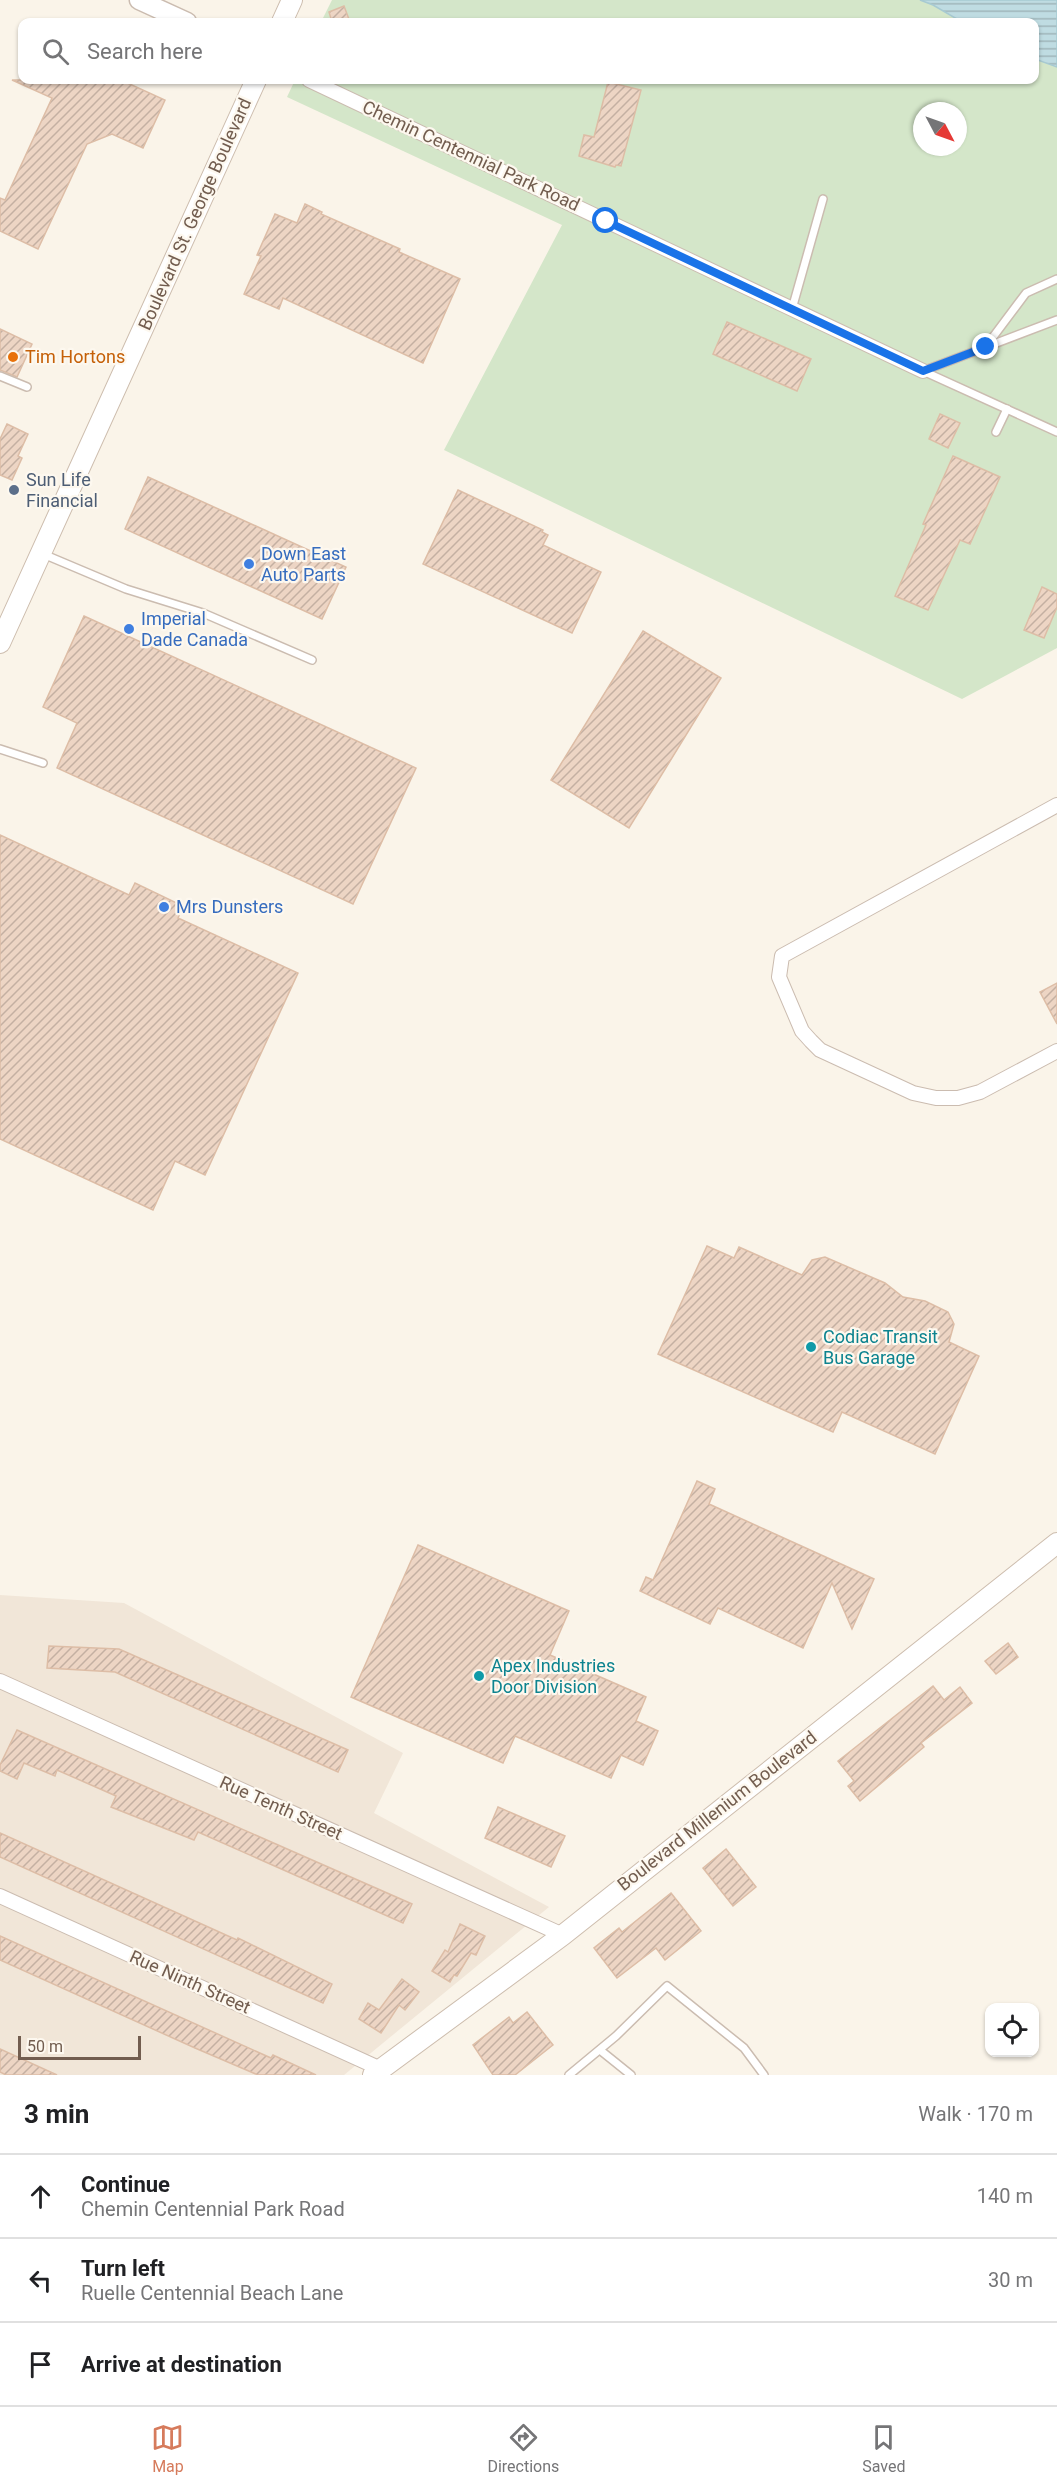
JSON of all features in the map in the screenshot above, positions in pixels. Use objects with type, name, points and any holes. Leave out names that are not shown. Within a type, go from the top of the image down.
[{"type":"main road","points":[[284,18],[292,0]]},
{"type":"main road","name":"Boulevard St. George Boulevard","points":[[0,643],[254,84]]},
{"type":"main road","name":"Boulevard Millenium Boulevard","points":[[377,2072],[563,1935],[1057,1543]]},
{"type":"street","points":[[139,0],[178,18]]},
{"type":"street","name":"Chemin Centennial Park Road","points":[[317,84],[923,371]]},
{"type":"street","points":[[1057,805],[782,956],[779,977],[802,1031],[820,1050],[913,1093],[936,1098],[958,1098],[980,1092],[1057,1050]]},
{"type":"street","name":"Rue Tenth Street","points":[[0,1681],[563,1935]]},
{"type":"street","name":"Rue Ninth Street","points":[[0,1896],[377,2072]]},
{"type":"lane","points":[[792,309],[823,199]]},
{"type":"lane","points":[[986,347],[1026,292],[1057,279]]},
{"type":"lane","points":[[923,371],[1057,320]]},
{"type":"lane","name":"Chemin Centennial Park Road","points":[[923,371],[1057,432]]},
{"type":"lane","points":[[0,376],[27,387]]},
{"type":"lane","points":[[996,432],[1007,409]]},
{"type":"lane","points":[[41,553],[126,589],[203,613],[312,660]]},
{"type":"lane","points":[[0,749],[43,763]]},
{"type":"lane","points":[[569,2075],[600,2050],[667,1986],[744,2048],[764,2075]]},
{"type":"lane","points":[[600,2050],[631,2075]]},
{"type":"shaded area","points":[[0,1595],[124,1603],[403,1753],[374,1813],[549,1907],[344,2075],[0,2075]]},
{"type":"green space","points":[[332,0],[1057,0],[1057,648],[962,699],[444,450],[562,225],[287,97],[293,84],[1039,84],[1039,18],[323,18]]},
{"type":"water","points":[[920,0],[1057,0],[1057,67],[1039,60],[1039,18],[955,18]]},
{"type":"building","points":[[344,6],[348,18],[331,18],[329,12]]},
{"type":"building","points":[[21,84],[130,84],[165,100],[143,148],[112,134],[87,144],[38,249],[0,231],[0,198],[5,200],[52,98]]},
{"type":"building","points":[[607,84],[641,90],[621,166],[616,165],[615,167],[579,156],[584,135],[594,137]]},
{"type":"building","points":[[305,204],[322,212],[321,214],[400,249],[399,252],[460,279],[423,363],[283,298],[279,309],[244,294],[261,256],[257,255],[275,214],[297,223]]},
{"type":"building","points":[[727,322],[811,359],[797,391],[713,354]]},
{"type":"building","name":"Tim Hortons","points":[[0,329],[32,344],[17,377],[0,370]]},
{"type":"building","points":[[940,414],[960,423],[948,448],[929,439]]},
{"type":"building","points":[[7,424],[28,434],[18,456],[22,458],[12,480],[0,475],[0,439]]},
{"type":"building","points":[[953,456],[1000,477],[970,544],[960,540],[928,610],[895,596]]},
{"type":"building","points":[[148,477],[346,567],[322,619],[125,529]]},
{"type":"building","points":[[458,490],[543,530],[542,532],[548,535],[543,545],[601,572],[572,633],[423,564]]},
{"type":"building","points":[[1042,587],[1057,594],[1057,607],[1044,638],[1024,630]]},
{"type":"building","points":[[84,616],[416,768],[353,904],[57,768],[77,723],[43,707]]},
{"type":"building","points":[[643,631],[721,678],[629,828],[551,780]]},
{"type":"building","points":[[0,835],[129,895],[135,883],[183,906],[178,918],[298,973],[205,1175],[175,1161],[153,1210],[0,1139]]},
{"type":"building","points":[[1057,983],[1057,1024],[1040,992]]},
{"type":"building","name":"Codiac Transit Bus Garage","points":[[707,1246],[734,1258],[739,1247],[802,1275],[812,1260],[825,1257],[885,1283],[903,1297],[925,1301],[948,1312],[954,1324],[949,1342],[979,1356],[935,1454],[842,1412],[833,1432],[658,1354]]},
{"type":"building","points":[[697,1481],[715,1489],[709,1504],[874,1579],[852,1629],[832,1583],[803,1648],[718,1608],[710,1624],[640,1591],[646,1577],[653,1580]]},
{"type":"building","name":"Apex Industries Door Division","points":[[418,1545],[569,1611],[550,1655],[646,1697],[636,1721],[658,1731],[643,1765],[621,1755],[611,1778],[515,1736],[503,1763],[351,1697]]},
{"type":"building","points":[[1008,1643],[1018,1657],[996,1674],[985,1661]]},
{"type":"building","points":[[49,1646],[119,1649],[348,1750],[338,1772],[115,1672],[47,1668]]},
{"type":"building","points":[[933,1686],[944,1700],[960,1687],[972,1703],[921,1743],[924,1747],[860,1801],[848,1786],[854,1781],[838,1761]]},
{"type":"building","points":[[17,1730],[412,1904],[403,1923],[198,1832],[194,1840],[111,1807],[116,1796],[57,1770],[55,1776],[24,1763],[17,1779],[0,1771],[0,1765]]},
{"type":"building","points":[[498,1807],[565,1836],[551,1867],[485,1838]]},
{"type":"building","points":[[0,1833],[237,1940],[238,1938],[332,1984],[323,2003],[0,1857]]},
{"type":"building","points":[[726,1849],[756,1887],[733,1906],[703,1868]]},
{"type":"building","points":[[671,1893],[701,1931],[665,1960],[656,1948],[617,1978],[594,1948],[619,1928],[622,1932]]},
{"type":"building","points":[[460,1924],[485,1936],[476,1955],[471,1953],[457,1976],[454,1975],[450,1982],[432,1971],[445,1950],[448,1952]]},
{"type":"building","points":[[0,1936],[271,2058],[273,2055],[316,2075],[258,2075],[195,2048],[0,1960]]},
{"type":"building","points":[[402,1979],[419,1992],[405,2010],[399,2005],[381,2033],[359,2019],[368,2003],[379,2010]]},
{"type":"building","points":[[527,2012],[553,2045],[515,2075],[493,2075],[473,2045],[509,2017],[513,2023]]},
{"type":"building","points":[[0,2049],[57,2075],[6,2075],[0,2072]]},
{"type":"place","name":"Tim Hortons","points":[[13,357]]},
{"type":"place","name":"Sun Life Financial","points":[[14,490]]},
{"type":"place","name":"Down East Auto Parts","points":[[249,564]]},
{"type":"place","name":"Imperial Dade Canada","points":[[129,629]]},
{"type":"place","name":"Mrs Dunsters","points":[[164,907]]},
{"type":"place","name":"Codiac Transit Bus Garage","points":[[811,1347]]},
{"type":"place","name":"Apex Industries Door Division","points":[[479,1676]]},
{"type":"route","points":[[606,221],[923,371],[986,347]]}]
